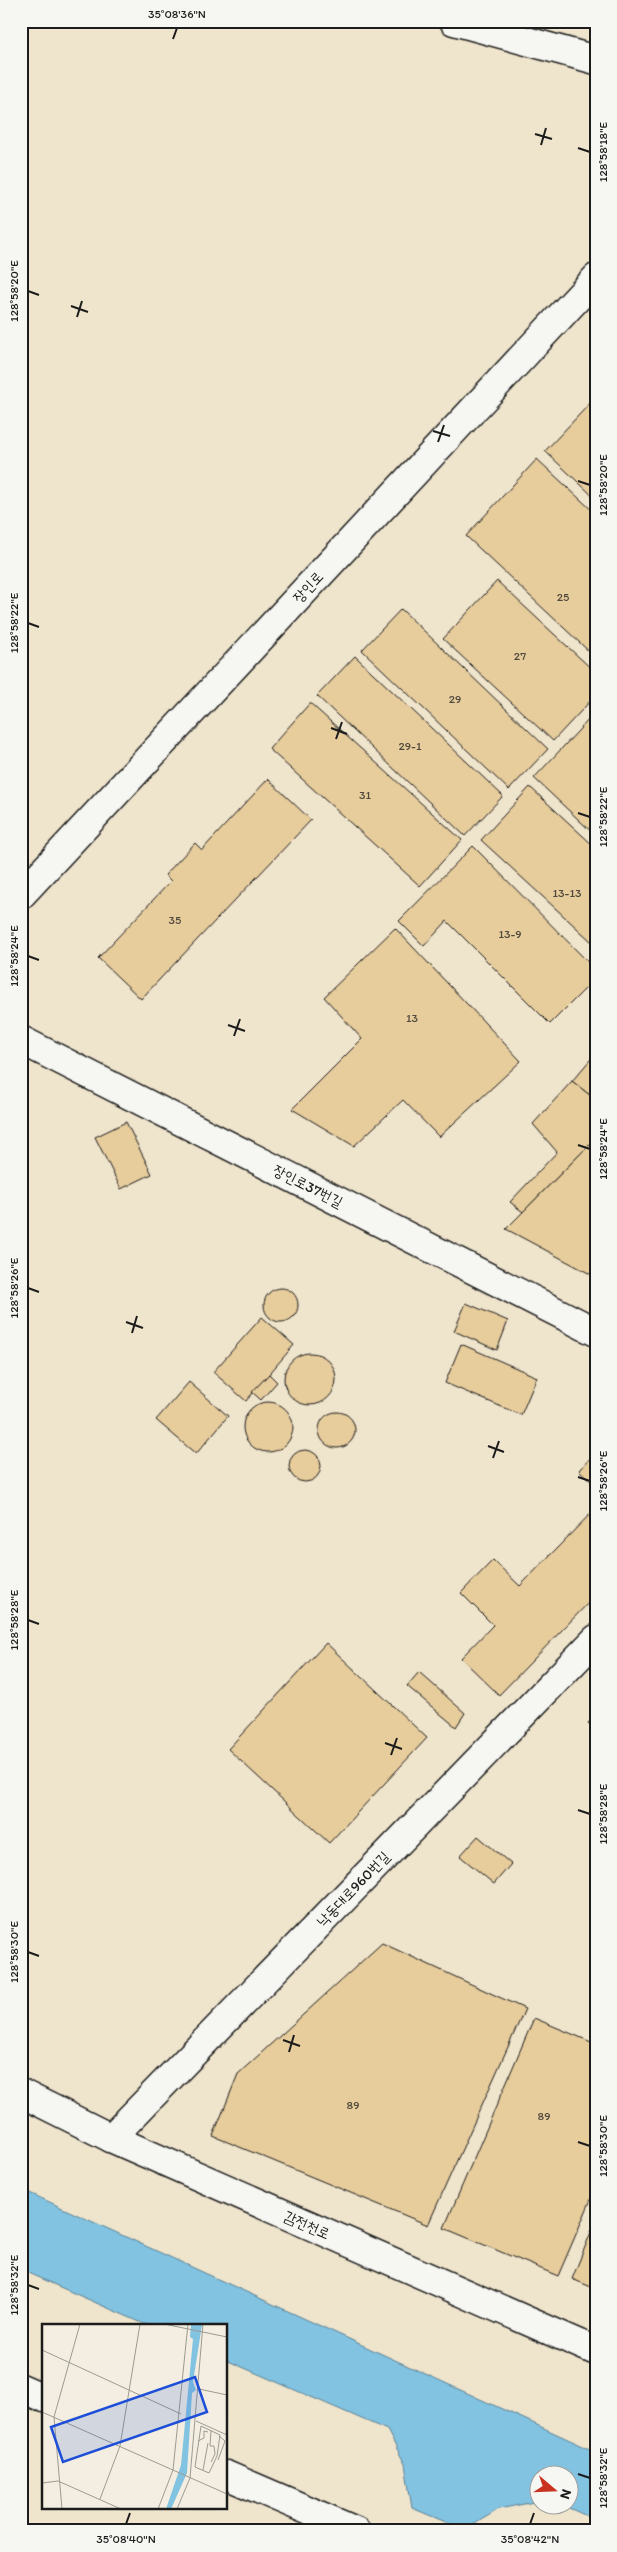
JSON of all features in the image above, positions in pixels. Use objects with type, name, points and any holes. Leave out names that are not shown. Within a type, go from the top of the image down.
[{"type":"street","points":[[454,21],[596,60]]},
{"type":"street","name":"장인로","points":[[21,895],[596,278]]},
{"type":"street","name":"장인로37번길","points":[[21,1040],[596,1332]]},
{"type":"street","name":"낙동대로960번길","points":[[111,2138],[596,1639]]},
{"type":"street","name":"감전천로","points":[[21,2093],[111,2138],[596,2351]]},
{"type":"street","points":[[21,2388],[42,2397]]},
{"type":"street","points":[[228,2476],[356,2531]]},
{"type":"shaded area","points":[[21,21],[596,21],[596,2531],[21,2531]]},
{"type":"water","points":[[21,2189],[596,2452],[596,2520],[580,2513],[580,2464],[530,2464],[530,2503],[499,2509],[465,2530],[412,2508],[405,2464],[387,2430],[228,2361],[228,2324],[144,2324],[21,2270]]},
{"type":"building","points":[[596,397],[596,499],[545,451]]},
{"type":"building","points":[[537,459],[596,514],[596,658],[466,536]]},
{"type":"building","points":[[497,581],[596,673],[596,695],[553,741],[443,639]]},
{"type":"building","points":[[401,609],[548,749],[509,790],[362,650]]},
{"type":"building","points":[[355,656],[503,796],[465,836],[317,696]]},
{"type":"building","points":[[310,703],[462,840],[420,886],[269,749]]},
{"type":"building","points":[[593,715],[596,717],[596,836],[534,778]]},
{"type":"building","points":[[268,779],[311,820],[141,999],[98,958],[171,881],[165,875],[195,843],[202,850]]},
{"type":"building","points":[[530,787],[596,848],[596,938],[592,942],[481,840]]},
{"type":"building","points":[[473,846],[596,970],[596,978],[550,1024],[447,921],[424,946],[399,921]]},
{"type":"building","points":[[395,928],[521,1061],[439,1137],[403,1100],[354,1146],[292,1109],[362,1039],[324,997]]},
{"type":"building","points":[[596,1053],[596,1100],[572,1081]]},
{"type":"building","points":[[572,1081],[596,1100],[596,1138],[523,1212],[510,1202],[557,1152],[533,1124]]},
{"type":"building","points":[[126,1122],[152,1174],[121,1189],[95,1137]]},
{"type":"building","points":[[596,1138],[596,1277],[506,1229]]},
{"type":"building","points":[[281,1288],[288,1289],[293,1293],[297,1298],[297,1312],[293,1317],[288,1321],[281,1322],[274,1321],[269,1317],[265,1312],[264,1305],[265,1298],[269,1293],[274,1289]]},
{"type":"building","points":[[466,1303],[508,1321],[497,1350],[454,1331]]},
{"type":"building","points":[[262,1317],[294,1345],[246,1401],[213,1372]]},
{"type":"building","points":[[461,1344],[537,1377],[521,1415],[445,1383]]},
{"type":"building","points":[[310,1353],[324,1357],[332,1365],[336,1379],[332,1393],[324,1401],[310,1405],[296,1401],[288,1393],[284,1379],[288,1365],[296,1357]]},
{"type":"building","points":[[269,1374],[277,1382],[261,1400],[252,1392]]},
{"type":"building","points":[[189,1382],[228,1416],[196,1454],[156,1420]]},
{"type":"building","points":[[268,1402],[278,1404],[286,1409],[291,1417],[293,1427],[291,1437],[286,1445],[278,1450],[268,1452],[258,1450],[250,1445],[245,1437],[243,1427],[245,1417],[250,1409],[258,1404]]},
{"type":"building","points":[[337,1412],[349,1418],[355,1430],[349,1442],[337,1448],[325,1442],[319,1430],[325,1418]]},
{"type":"building","points":[[305,1450],[311,1451],[316,1455],[320,1460],[320,1472],[316,1477],[311,1481],[305,1482],[299,1481],[294,1477],[290,1472],[289,1466],[290,1460],[294,1455],[299,1451]]},
{"type":"building","points":[[596,1452],[596,1486],[579,1470]]},
{"type":"building","points":[[596,1508],[596,1595],[499,1695],[461,1658],[493,1625],[461,1593],[493,1560],[520,1586]]},
{"type":"building","points":[[326,1643],[427,1738],[329,1843],[228,1749]]},
{"type":"building","points":[[419,1672],[465,1713],[456,1727],[407,1686]]},
{"type":"building","points":[[596,1715],[596,1731],[588,1723]]},
{"type":"building","points":[[478,1836],[511,1864],[494,1884],[460,1856]]},
{"type":"building","points":[[382,1943],[525,2009],[428,2225],[213,2136],[238,2074]]},
{"type":"building","points":[[534,2018],[596,2044],[596,2188],[558,2276],[444,2228]]},
{"type":"building","points":[[596,2220],[596,2289],[572,2279]]}]
